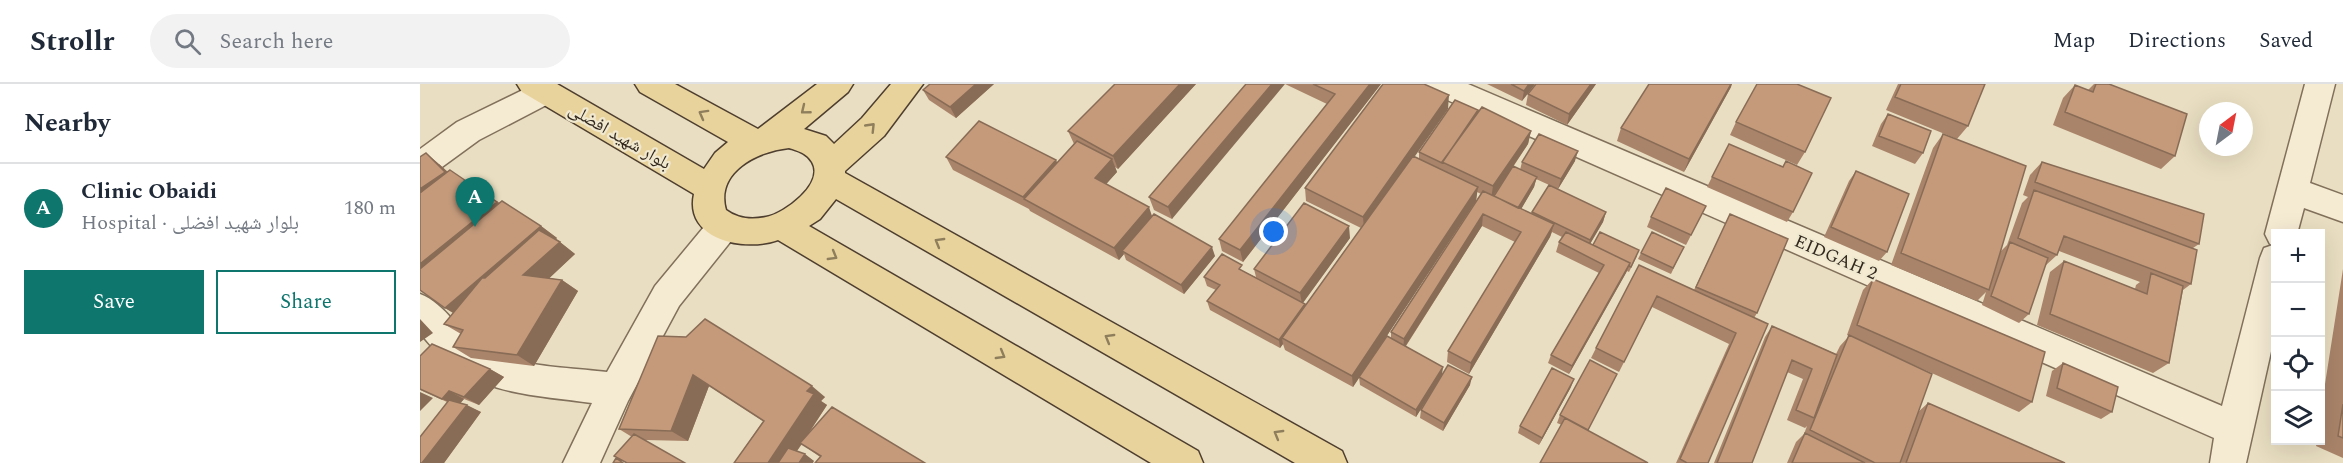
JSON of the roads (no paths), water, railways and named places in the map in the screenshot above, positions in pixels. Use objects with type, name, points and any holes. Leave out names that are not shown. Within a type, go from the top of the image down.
[{"type":"main road","points":[[650,84],[763,140],[797,137],[817,145],[826,154],[830,173],[1329,463]]},
{"type":"main road","points":[[838,84],[763,140],[725,161],[708,188],[710,209],[713,216],[724,226],[741,232],[761,232],[783,227],[800,218],[814,207],[824,194],[830,173],[873,127],[908,84]]},
{"type":"main road","name":"بلوار شهید افضلی","points":[[539,88],[708,188]]},
{"type":"main road","points":[[783,227],[1185,463]]},
{"type":"street","name":"EIDGAH 2","points":[[1439,84],[2234,429]]},
{"type":"street","points":[[2283,229],[2320,84]]},
{"type":"street","points":[[420,166],[468,131],[539,88]]},
{"type":"street","points":[[2292,190],[2343,209]]},
{"type":"street","points":[[581,463],[616,390],[667,296],[724,226]]},
{"type":"street","points":[[2228,463],[2234,429],[2271,278]]},
{"type":"street","points":[[420,309],[450,342],[473,362],[508,373],[616,390]]},
{"type":"place","name":"Clinic Obaidi","points":[[475,227]]}]
